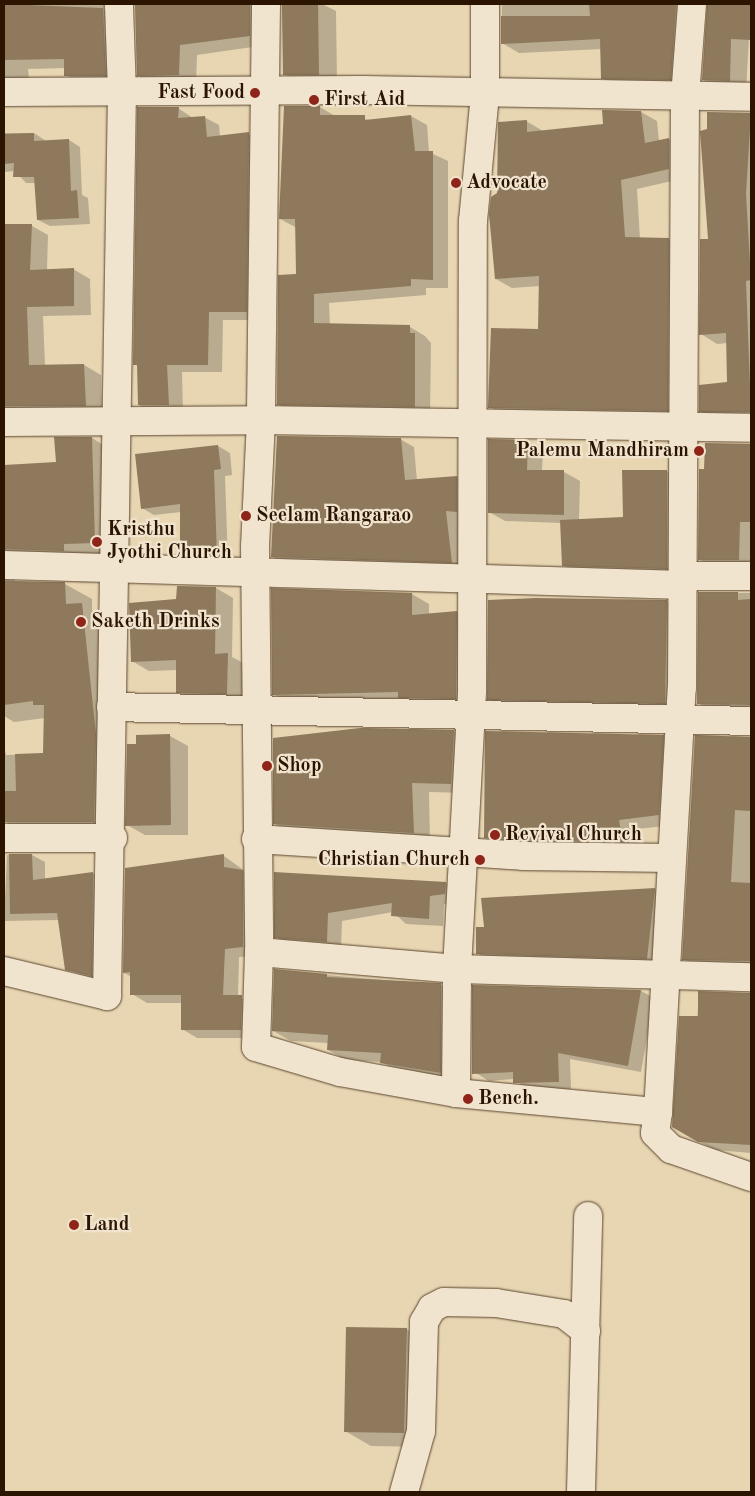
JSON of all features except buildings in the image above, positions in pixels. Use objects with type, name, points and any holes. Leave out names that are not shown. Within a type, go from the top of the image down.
[{"type":"street","points":[[4,971],[107,996],[113,838],[111,707],[122,92],[119,4]]},
{"type":"street","points":[[266,4],[263,92],[261,420],[257,570],[258,712],[256,839],[259,952],[256,1047],[340,1072],[456,1093],[658,1112]]},
{"type":"street","points":[[456,1093],[457,969],[472,712],[473,221],[485,95],[485,4]]},
{"type":"street","points":[[692,4],[685,97],[683,580],[680,716],[658,1112],[655,1133],[671,1149],[751,1177]]},
{"type":"street","points":[[4,92],[263,92],[751,97]]},
{"type":"street","points":[[4,422],[116,423],[261,420],[683,430],[751,428]]},
{"type":"street","points":[[4,565],[113,566],[472,577],[683,580],[751,576]]},
{"type":"street","points":[[111,707],[258,712],[472,712],[643,719],[680,716],[751,721]]},
{"type":"street","points":[[4,838],[113,838]]},
{"type":"street","points":[[256,839],[464,852],[672,858]]},
{"type":"street","points":[[259,952],[457,969],[666,977],[751,977]]},
{"type":"street","points":[[581,1492],[588,1216]]},
{"type":"street","points":[[404,1492],[421,1431],[424,1322],[432,1308],[444,1302],[496,1303],[564,1314],[586,1331]]},
{"type":"place","name":"Fast Food","points":[[255,93]]},
{"type":"place","name":"First Aid","points":[[314,100]]},
{"type":"place","name":"Advocate","points":[[456,183]]},
{"type":"place","name":"Palemu Mandhiram","points":[[699,451]]},
{"type":"place","name":"Seelam Rangarao","points":[[246,516]]},
{"type":"place","name":"Kristhu Jyothi Church","points":[[97,542]]},
{"type":"place","name":"Saketh Drinks","points":[[81,622]]},
{"type":"place","name":"Shop","points":[[267,766]]},
{"type":"place","name":"Revival Church","points":[[495,835]]},
{"type":"place","name":"Christian Church","points":[[480,860]]},
{"type":"place","name":"Bench.","points":[[468,1099]]},
{"type":"place","name":"Land","points":[[74,1225]]}]
